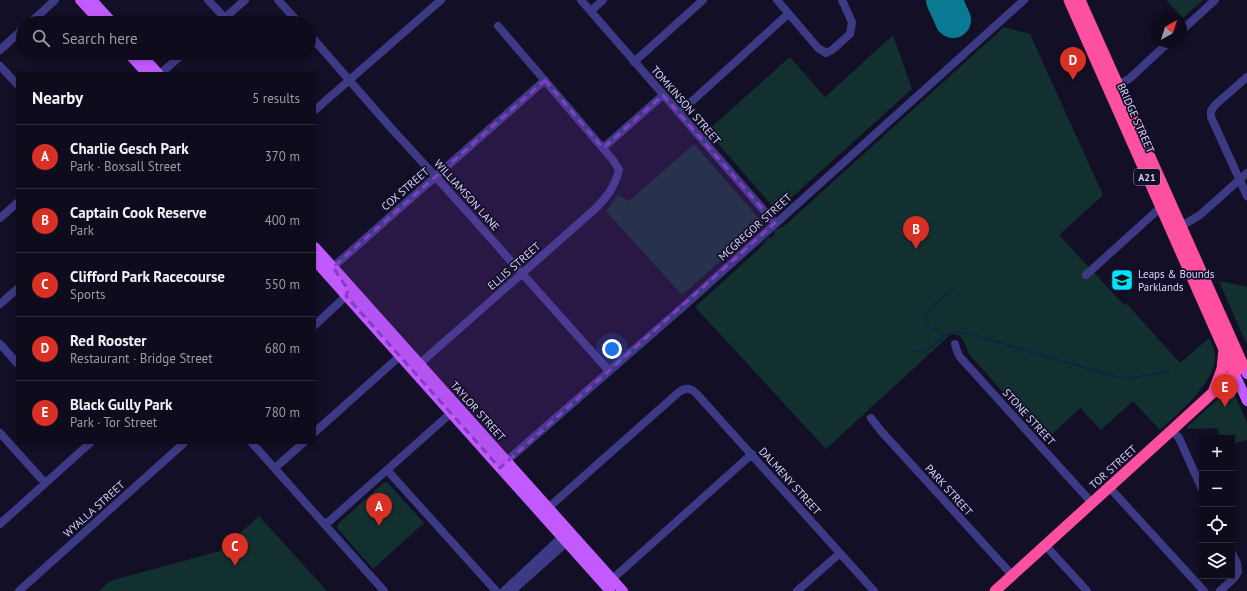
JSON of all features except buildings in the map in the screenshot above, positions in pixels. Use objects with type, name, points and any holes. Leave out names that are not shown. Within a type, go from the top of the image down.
[{"type":"highway","name":"BRIDGE STREET","points":[[1068,0],[1113,87],[1229,347],[1243,368]]},
{"type":"highway","name":"BRIDGE STREET","points":[[1080,0],[1161,207],[1176,229]]},
{"type":"highway","points":[[1229,347],[1247,351]]},
{"type":"highway","name":"A21","points":[[1213,392],[1229,347]]},
{"type":"highway","name":"TOR STREET","points":[[995,591],[1213,392],[1243,368]]},
{"type":"main road","points":[[80,0],[95,16]]},
{"type":"main road","points":[[92,0],[107,16]]},
{"type":"main road","points":[[134,60],[145,72]]},
{"type":"main road","points":[[146,60],[157,72]]},
{"type":"main road","name":"TAYLOR STREET","points":[[316,248],[415,367],[451,414],[548,508],[609,585]]},
{"type":"main road","name":"TAYLOR STREET","points":[[316,263],[400,356],[415,367],[503,464],[565,540],[609,585],[623,591]]},
{"type":"main road","points":[[333,267],[336,274],[348,290],[346,296]]},
{"type":"main road","name":"BRIDGE STREET","points":[[1243,368],[1245,396]]},
{"type":"main road","points":[[1222,384],[1233,386],[1245,396]]},
{"type":"street","points":[[38,16],[55,0]]},
{"type":"street","points":[[208,0],[219,16]]},
{"type":"street","points":[[227,16],[245,0]]},
{"type":"street","points":[[278,0],[293,16]]},
{"type":"street","points":[[316,109],[441,0]]},
{"type":"street","name":"TOMKINSON STREET","points":[[581,0],[775,223]]},
{"type":"street","points":[[591,11],[603,0]]},
{"type":"street","points":[[634,62],[703,0]]},
{"type":"street","points":[[777,0],[818,48],[826,52],[832,50],[850,34],[852,22],[842,0]]},
{"type":"street","name":"MCGREGOR STREET","points":[[503,464],[688,302],[1024,0]]},
{"type":"street","points":[[1187,26],[1215,0]]},
{"type":"street","points":[[679,113],[788,14]]},
{"type":"street","points":[[498,26],[603,148],[663,95]]},
{"type":"street","points":[[0,50],[16,35]]},
{"type":"street","name":"WILLIAMSON LANE","points":[[316,42],[390,128],[436,177],[609,371]]},
{"type":"street","points":[[1113,87],[1128,79],[1162,48]]},
{"type":"street","points":[[162,72],[176,60]]},
{"type":"street","points":[[0,66],[16,83]]},
{"type":"street","points":[[1247,77],[1215,105],[1211,111],[1212,117],[1247,196]]},
{"type":"street","name":"COX STREET","points":[[333,267],[545,80]]},
{"type":"street","name":"ELLIS STREET","points":[[415,367],[603,201],[616,182],[618,170],[614,160],[603,148]]},
{"type":"street","points":[[1176,229],[1200,215],[1247,173]]},
{"type":"street","points":[[0,218],[16,204]]},
{"type":"street","points":[[1086,275],[1161,207]]},
{"type":"street","points":[[0,304],[16,290]]},
{"type":"street","points":[[316,324],[346,296]]},
{"type":"street","points":[[0,344],[16,362]]},
{"type":"street","name":"STONE STREET","points":[[955,344],[960,357],[1092,503]]},
{"type":"street","points":[[316,431],[400,356]]},
{"type":"street","name":"DALMENY STREET","points":[[548,508],[679,392],[688,388],[696,393],[752,454],[874,591]]},
{"type":"street","points":[[326,525],[451,414]]},
{"type":"street","name":"PARK STREET","points":[[870,418],[1012,575]]},
{"type":"street","points":[[1172,430],[1179,438],[1199,482]]},
{"type":"street","points":[[0,433],[45,484]]},
{"type":"street","points":[[0,523],[88,444]]},
{"type":"street","name":"WYALLA STREET","points":[[19,591],[183,444]]},
{"type":"street","points":[[253,444],[384,591]]},
{"type":"street","points":[[274,468],[302,444]]},
{"type":"street","points":[[609,585],[752,454]]},
{"type":"street","points":[[387,470],[496,591]]},
{"type":"street","points":[[1109,487],[1204,591]]},
{"type":"street","points":[[504,591],[565,540]]},
{"type":"street","points":[[512,591],[565,540]]},
{"type":"street","points":[[1045,545],[1087,591]]},
{"type":"street","points":[[797,591],[840,553]]},
{"type":"street","points":[[1235,560],[1238,572],[1235,576]]},
{"type":"street","points":[[1220,591],[1233,579]]},
{"type":"highlighted area","points":[[545,80],[603,148],[663,95],[775,223],[500,468],[346,296],[348,290],[333,267]]},
{"type":"green space","points":[[1166,0],[1203,0],[1187,14],[1187,12],[1177,12]]},
{"type":"green space","points":[[1004,27],[1030,34],[1103,195],[1059,235],[1124,305],[1126,303],[1180,363],[1209,338],[1214,348],[1215,355],[1214,365],[1210,376],[1186,406],[1160,430],[1133,401],[1101,430],[1080,408],[1046,440],[969,354],[961,337],[954,334],[950,335],[826,449],[695,307],[762,246],[768,237],[771,238],[775,234],[775,230],[783,227]]},
{"type":"green space","points":[[893,35],[912,89],[779,209],[775,209],[707,131],[790,57],[825,97]]},
{"type":"green space","points":[[694,144],[761,221],[760,226],[682,295],[606,211],[618,195],[629,201]]},
{"type":"green space","points":[[1219,281],[1247,287],[1247,343],[1246,343]]},
{"type":"green space","points":[[1227,391],[1233,391],[1247,423],[1247,440],[1235,443],[1235,435],[1220,435],[1217,428],[1187,429],[1187,427]]},
{"type":"green space","points":[[384,482],[388,483],[424,523],[373,569],[337,528],[338,524]]},
{"type":"green space","points":[[259,516],[327,591],[99,591],[110,581],[220,551]]},
{"type":"waterway","points":[[943,336],[939,330],[929,328],[925,318],[930,309],[953,288]]},
{"type":"waterway","points":[[914,351],[926,351],[944,336],[950,333],[958,332],[977,336],[1117,377],[1131,378],[1170,371]]},
{"type":"runway","points":[[944,0],[953,20]]},
{"type":"place","name":"Red Rooster","points":[[1073,80]]},
{"type":"place","name":"Captain Cook Reserve","points":[[916,249]]},
{"type":"place","name":"Leaps & Bounds Parklands","points":[[1122,280]]},
{"type":"place","name":"Black Gully Park","points":[[1225,407]]},
{"type":"place","name":"Charlie Gesch Park","points":[[379,526]]},
{"type":"place","name":"Clifford Park Racecourse","points":[[235,566]]}]
